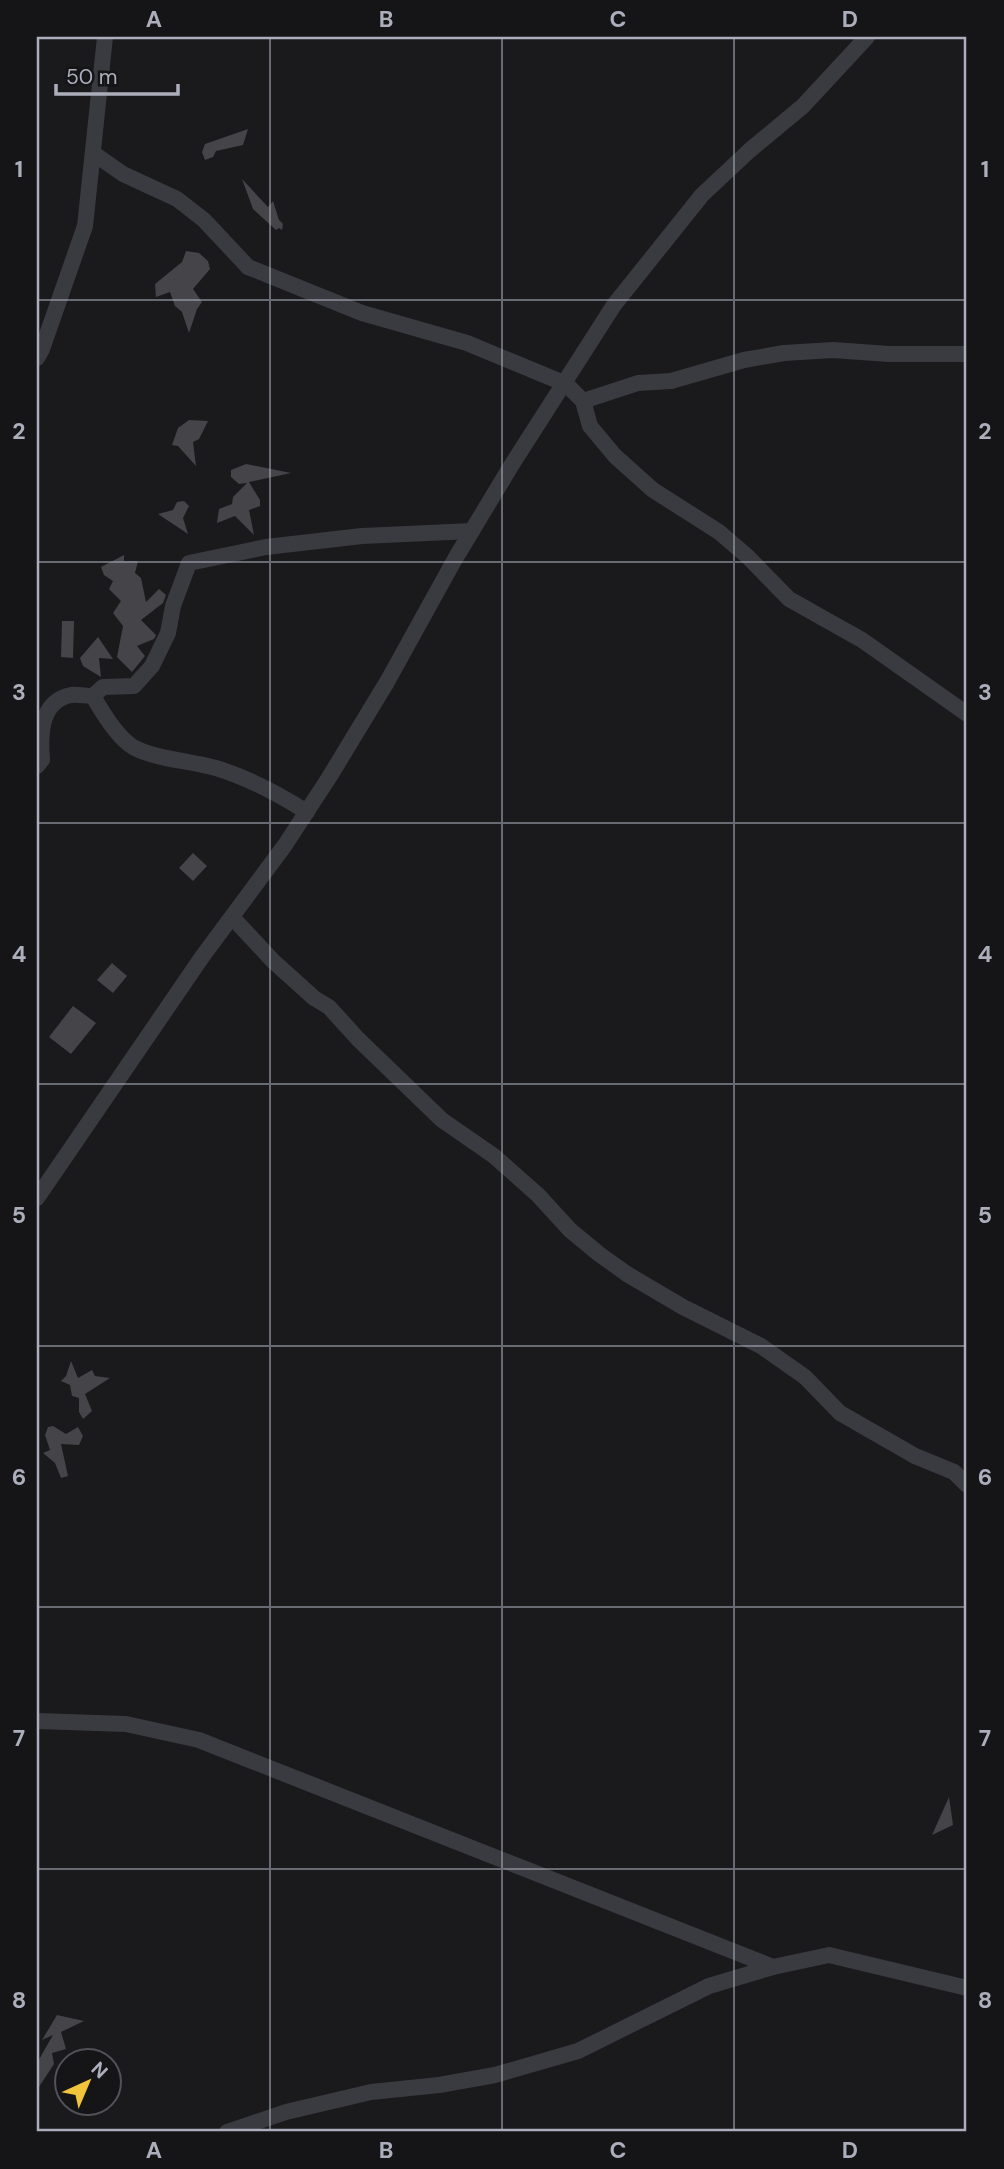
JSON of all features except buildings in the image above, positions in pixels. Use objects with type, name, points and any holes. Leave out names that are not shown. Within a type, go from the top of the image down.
[{"type":"street","points":[[37,358],[85,226],[105,37]]},
{"type":"street","points":[[37,1198],[307,812],[387,682],[511,466],[566,384],[614,305],[702,195],[803,106],[867,37]]},
{"type":"street","points":[[93,153],[123,174],[177,199],[204,220],[248,267],[362,313],[467,343],[566,384],[583,401],[590,426],[615,456],[653,490],[719,532],[789,599],[862,640],[967,714]]},
{"type":"street","points":[[583,401],[638,383],[671,381],[744,360],[784,353],[833,350],[889,354],[967,354]]},
{"type":"street","points":[[37,766],[42,760],[40,741],[44,717],[53,702],[71,695],[93,696],[103,687],[134,686],[152,666],[168,633],[173,606],[189,563],[266,547],[362,536],[472,531]]},
{"type":"street","points":[[93,696],[109,722],[132,747],[174,760],[213,767],[248,779],[269,788],[307,812]]},
{"type":"street","points":[[232,916],[273,961],[314,998],[329,1007],[358,1039],[442,1120],[494,1156],[538,1195],[570,1230],[599,1254],[683,1307],[761,1346],[805,1377],[840,1413],[915,1456],[954,1472],[967,1485]]},
{"type":"street","points":[[37,1721],[126,1724],[199,1740],[773,1967]]},
{"type":"street","points":[[227,2132],[286,2112],[371,2092],[495,2074],[578,2051],[709,1986],[773,1967],[829,1955],[967,1988]]}]
